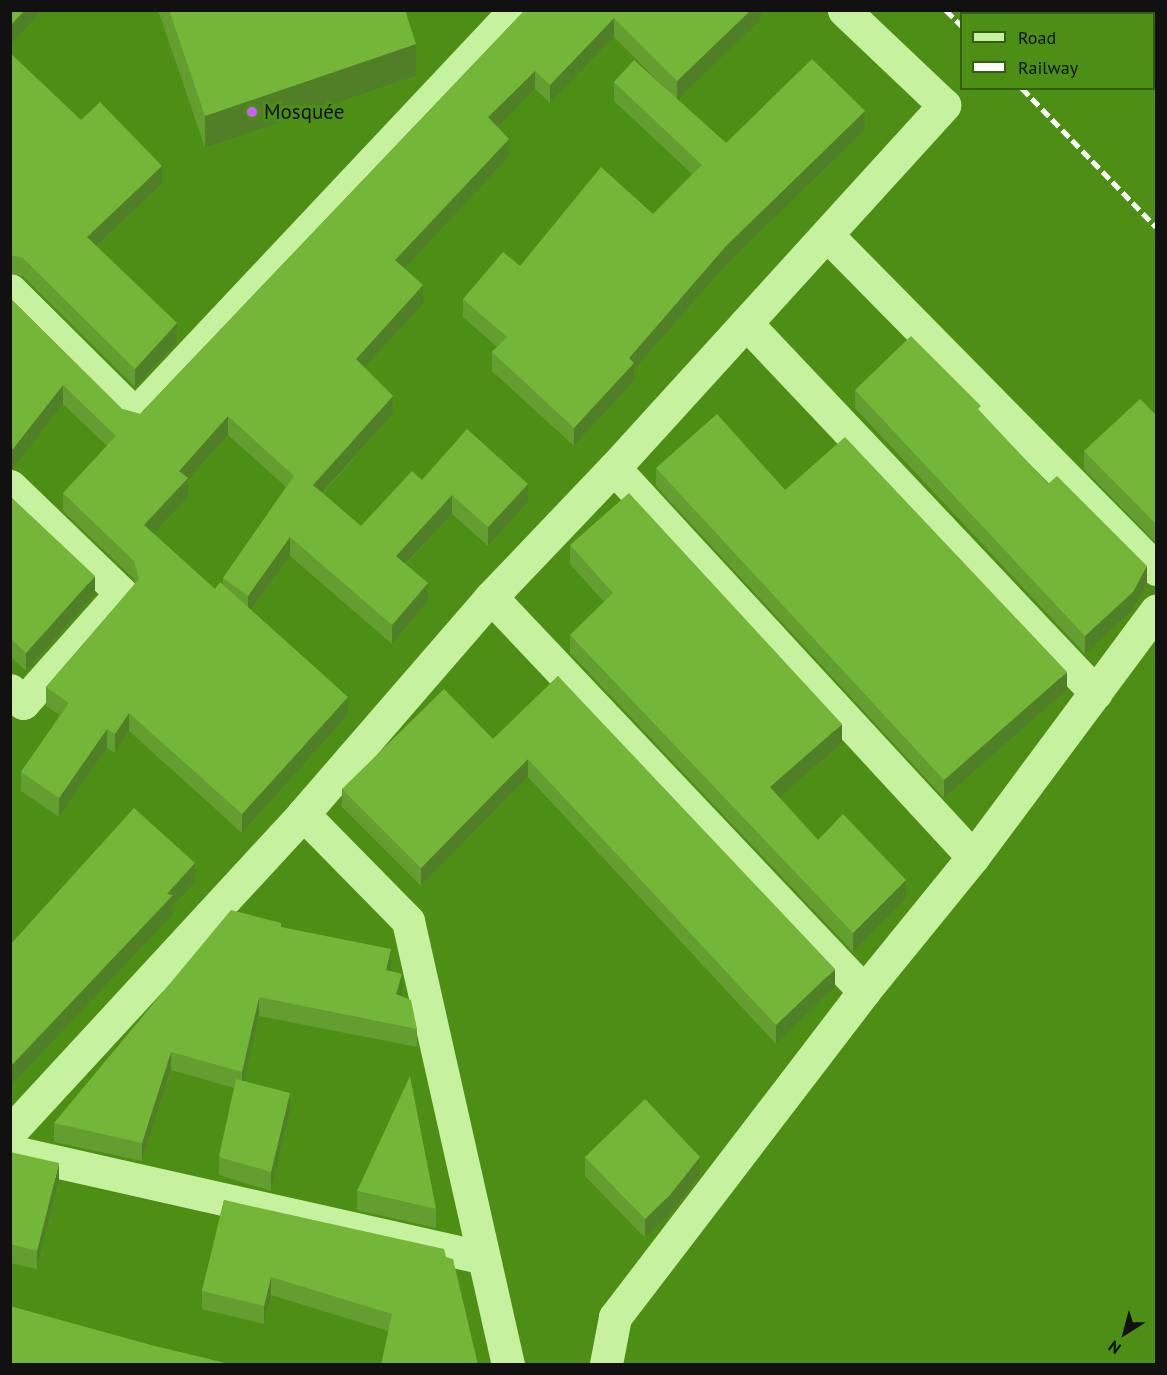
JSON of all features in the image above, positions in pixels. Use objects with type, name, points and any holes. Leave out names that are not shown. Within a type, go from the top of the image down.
[{"type":"street","points":[[10,1132],[303,814],[491,597],[614,468],[944,105],[844,10]]},
{"type":"street","points":[[10,290],[135,414],[511,12]]},
{"type":"street","points":[[827,235],[1156,569]]},
{"type":"street","points":[[746,323],[1096,693]]},
{"type":"street","points":[[614,468],[973,856]]},
{"type":"street","points":[[10,486],[121,593],[23,703],[10,690]]},
{"type":"street","points":[[491,597],[864,991]]},
{"type":"street","points":[[606,1365],[615,1317],[864,991],[973,856],[1156,611]]},
{"type":"street","points":[[303,814],[408,921],[481,1257],[508,1365]]},
{"type":"street","points":[[10,1150],[481,1257]]},
{"type":"building","points":[[10,10],[25,10],[10,26]]},
{"type":"building","name":"Mosquée","points":[[169,10],[405,10],[416,44],[205,116]]},
{"type":"building","points":[[525,10],[751,10],[677,81],[614,18],[550,85],[535,71],[488,117],[509,139],[395,260],[423,285],[356,359],[393,396],[313,485],[361,526],[412,471],[422,480],[467,429],[528,484],[488,527],[452,495],[396,556],[428,583],[392,625],[290,537],[248,596],[223,578],[294,476],[228,416],[179,471],[188,478],[144,525],[215,589],[220,582],[348,697],[242,814],[129,713],[115,734],[107,729],[59,798],[21,772],[69,703],[46,687],[139,579],[134,561],[63,493],[116,436],[63,385],[10,450],[10,298],[122,409],[140,414]]},
{"type":"building","points":[[10,53],[81,120],[100,102],[162,166],[87,237],[177,323],[135,369],[23,258],[10,255]]},
{"type":"building","points":[[812,59],[865,111],[726,246],[629,358],[634,363],[574,428],[492,352],[507,337],[463,299],[503,252],[520,266],[601,167],[653,214],[702,165],[614,82],[634,60],[726,143]]},
{"type":"building","points":[[911,336],[981,406],[978,409],[1048,484],[1057,476],[1147,566],[1133,592],[1085,636],[855,390]]},
{"type":"building","points":[[1140,399],[1156,415],[1156,524],[1084,451]]},
{"type":"building","points":[[717,414],[785,490],[845,437],[1067,672],[944,780],[656,468]]},
{"type":"building","points":[[629,493],[842,724],[770,787],[818,840],[843,814],[906,880],[853,933],[570,635],[613,593],[570,545]]},
{"type":"building","points":[[10,496],[95,576],[26,653],[10,638]]},
{"type":"building","points":[[558,676],[835,969],[776,1025],[528,759],[421,868],[342,789],[444,689],[493,739]]},
{"type":"building","points":[[134,808],[195,863],[167,894],[173,895],[10,1067],[10,945]]},
{"type":"building","points":[[231,910],[281,923],[281,927],[391,949],[386,970],[402,974],[396,994],[411,1000],[417,1029],[259,997],[242,1072],[171,1052],[142,1143],[54,1123]]},
{"type":"building","points":[[410,1076],[436,1209],[357,1191]]},
{"type":"building","points":[[236,1079],[290,1093],[271,1172],[219,1157]]},
{"type":"building","points":[[645,1099],[700,1157],[670,1195],[645,1219],[585,1157]]},
{"type":"building","points":[[10,1152],[59,1163],[37,1251],[10,1244]]},
{"type":"building","points":[[224,1200],[444,1249],[446,1257],[453,1259],[478,1365],[381,1365],[392,1314],[271,1277],[264,1306],[202,1291]]},
{"type":"building","points":[[10,1306],[151,1345],[234,1365],[10,1365]]},
{"type":"railway","points":[[946,10],[960,24]]},
{"type":"railway","points":[[1024,90],[1156,227]]},
{"type":"place","name":"Mosquée","points":[[252,112]]}]
